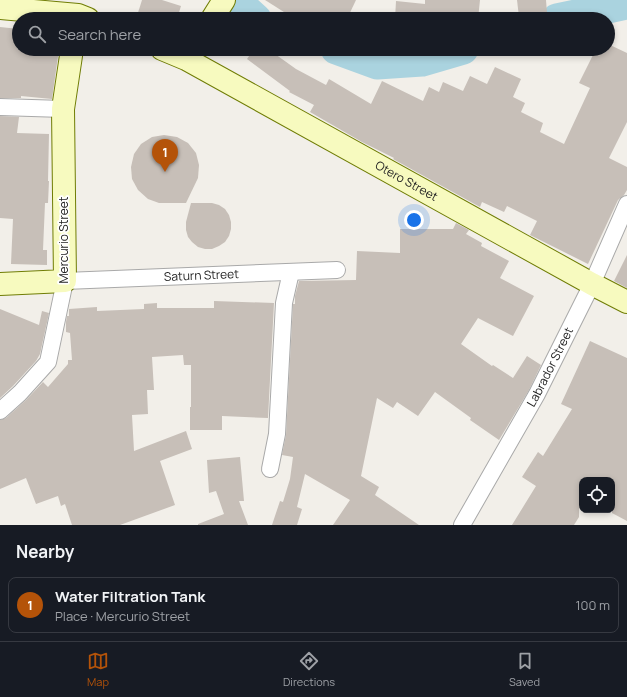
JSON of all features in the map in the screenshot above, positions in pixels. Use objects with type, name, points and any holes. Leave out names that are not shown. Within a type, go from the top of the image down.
[{"type":"main road","points":[[216,12],[224,0]]},
{"type":"main road","points":[[0,8],[32,12]]},
{"type":"main road","name":"Mercurio Street","points":[[65,281],[63,109],[71,56]]},
{"type":"main road","name":"Otero Street","points":[[193,56],[592,284],[627,302]]},
{"type":"main road","points":[[0,284],[65,281]]},
{"type":"street","points":[[0,107],[63,109]]},
{"type":"street","name":"Labrador Street","points":[[462,525],[537,394],[592,284],[627,204]]},
{"type":"street","name":"Saturn Street","points":[[65,281],[337,270]]},
{"type":"street","points":[[270,469],[277,434],[284,303],[291,272]]},
{"type":"street","name":"Mercurio Street","points":[[0,411],[48,362],[65,281]]},
{"type":"building","points":[[142,0],[162,0],[181,6],[179,12],[138,12]]},
{"type":"building","points":[[265,0],[356,0],[350,12],[284,12]]},
{"type":"building","points":[[425,0],[480,0],[479,12],[395,12],[396,1],[425,4]]},
{"type":"building","points":[[517,0],[546,0],[547,12],[518,12]]},
{"type":"building","points":[[0,27],[12,28],[12,56],[58,56],[52,99],[21,96],[21,98],[0,98]]},
{"type":"building","points":[[615,47],[627,53],[627,122],[609,158],[627,167],[627,190],[618,200],[588,264],[530,235],[537,221],[507,206],[504,212],[482,202],[480,207],[310,112],[314,105],[289,92],[290,91],[247,59],[249,56],[278,56],[296,69],[326,85],[329,79],[371,104],[382,81],[423,101],[429,87],[439,92],[443,82],[463,91],[470,76],[487,84],[495,67],[521,79],[513,97],[525,103],[521,112],[543,123],[540,132],[564,144],[590,88],[579,83],[592,56],[615,56]]},
{"type":"building","points":[[0,116],[19,117],[17,133],[49,134],[48,203],[45,203],[43,250],[47,250],[47,265],[11,264],[13,219],[0,218]]},
{"type":"building","points":[[164,135],[177,137],[188,143],[196,153],[199,165],[198,178],[186,203],[159,203],[148,199],[138,190],[132,179],[131,167],[134,154],[141,144],[152,137]]},
{"type":"building","points":[[191,203],[212,203],[225,209],[229,215],[231,229],[225,242],[212,249],[205,249],[198,247],[192,242],[188,237],[186,230],[186,222]]},
{"type":"building","points":[[456,223],[469,230],[466,234],[482,243],[481,246],[509,261],[500,278],[534,296],[513,336],[478,318],[461,344],[492,366],[493,365],[513,378],[527,356],[541,365],[529,390],[499,440],[470,420],[471,418],[435,392],[418,416],[397,402],[393,408],[377,398],[361,476],[379,487],[375,495],[419,525],[333,525],[350,500],[305,474],[297,507],[302,509],[297,525],[272,525],[280,501],[283,502],[290,479],[293,457],[282,455],[286,435],[293,304],[295,304],[295,296],[299,281],[356,280],[357,251],[400,253],[400,229],[453,229]]},
{"type":"building","points":[[627,255],[627,288],[614,281]]},
{"type":"building","points":[[214,301],[274,303],[268,418],[222,416],[222,430],[190,430],[191,365],[184,365],[183,355],[152,357],[154,390],[147,390],[148,414],[132,415],[134,451],[186,431],[192,449],[160,461],[175,505],[120,525],[72,525],[65,504],[61,506],[58,496],[36,504],[26,478],[0,489],[0,420],[6,418],[43,382],[48,387],[68,364],[68,360],[72,360],[70,333],[66,332],[66,322],[67,316],[69,316],[69,309],[97,307],[97,311],[144,309],[144,304],[157,303],[157,308],[214,308]]},
{"type":"building","points":[[0,309],[39,325],[42,311],[49,313],[40,354],[36,361],[0,398]]},
{"type":"building","points":[[590,341],[627,358],[627,521],[612,513],[615,513],[615,477],[579,477],[579,517],[574,525],[512,525],[536,486],[522,477],[538,452],[543,456],[572,409],[561,404]]},
{"type":"building","points":[[240,457],[244,501],[239,501],[248,525],[198,525],[224,514],[216,491],[209,493],[207,460]]},
{"type":"waterway","points":[[235,0],[248,12]]},
{"type":"waterway","points":[[590,12],[627,4]]},
{"type":"waterway","points":[[355,56],[377,64],[422,61],[439,56]]},
{"type":"place","name":"Water Filtration Tank","points":[[165,172]]}]
